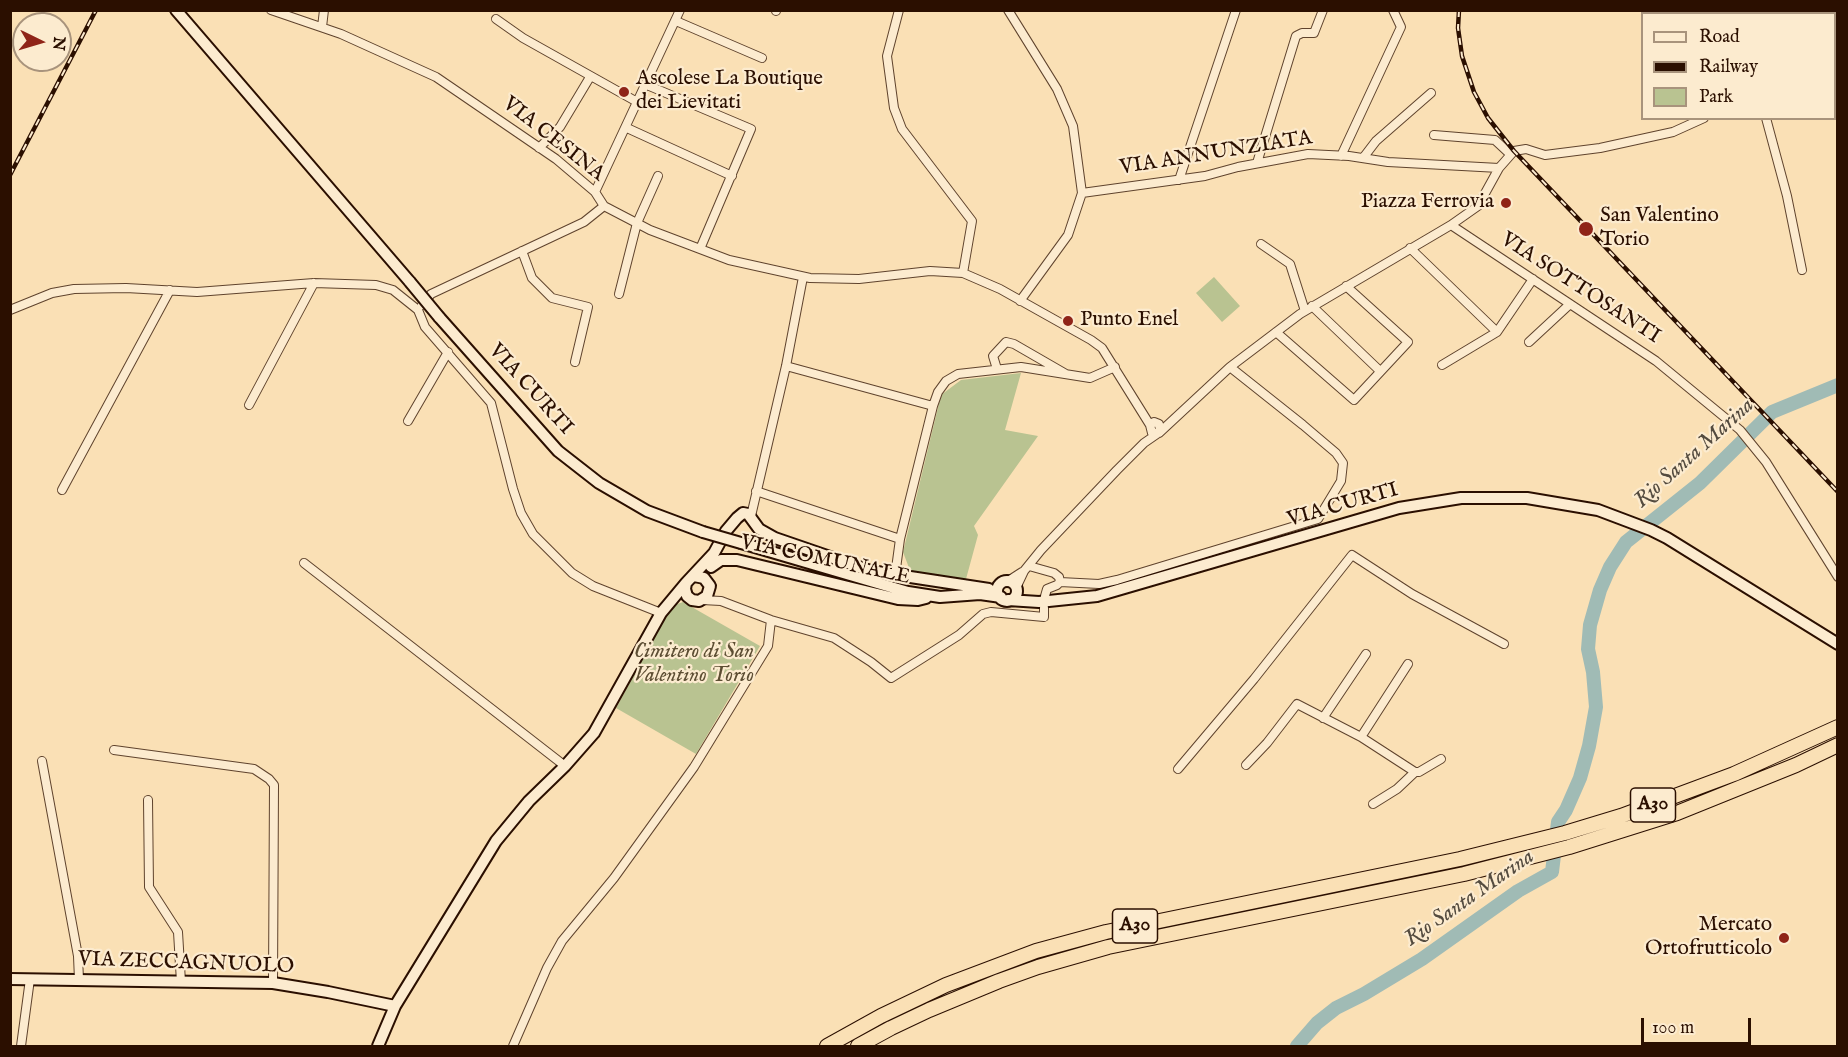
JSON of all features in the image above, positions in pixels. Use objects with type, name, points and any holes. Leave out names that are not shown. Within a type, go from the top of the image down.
[{"type":"highway","name":"A30","points":[[827,1047],[881,1016],[946,985],[1036,951],[1106,932],[1460,859],[1565,833],[1631,812],[1734,774],[1838,726]]},
{"type":"highway","name":"A30","points":[[858,1047],[891,1028],[959,998],[1048,964],[1120,945],[1464,874],[1569,847],[1677,813],[1796,765],[1838,745]]},
{"type":"main road","name":"VIA CURTI","points":[[176,10],[439,317],[558,451],[599,483],[647,512],[703,532],[877,583],[950,598],[1002,588]]},
{"type":"main road","name":"VIA CURTI","points":[[1002,588],[1004,599],[1030,602],[1097,596],[1399,508],[1461,498],[1527,498],[1598,510],[1667,538],[1838,644]]},
{"type":"main road","name":"VIA CURTI","points":[[745,515],[759,529],[781,540],[871,571],[895,576],[1002,588]]},
{"type":"main road","points":[[714,553],[730,527],[746,523],[745,515]]},
{"type":"main road","name":"VIA COMUNALE","points":[[709,586],[714,553]]},
{"type":"main road","name":"VIA COMUNALE","points":[[378,1047],[395,1006],[496,841],[529,801],[565,766],[594,733],[661,613],[714,553]]},
{"type":"main road","name":"VIA COMUNALE","points":[[711,567],[721,560],[737,560],[898,599],[918,600],[932,596]]},
{"type":"main road","points":[[672,599],[689,598],[696,601],[708,596],[709,586],[701,576],[690,580],[685,593],[689,598]]},
{"type":"main road","points":[[1002,588],[1030,602]]},
{"type":"main road","points":[[1002,588],[1015,596],[1004,599],[998,590],[1002,588]]},
{"type":"main road","name":"VIA ZECCAGNUOLO","points":[[10,979],[273,983],[395,1006]]},
{"type":"street","name":"VIA CESINA","points":[[271,10],[341,34],[436,77],[539,148],[595,192],[604,206],[650,230],[729,260],[803,277],[859,279],[930,272],[963,273]]},
{"type":"street","points":[[322,27],[324,10]]},
{"type":"street","points":[[595,192],[639,103],[680,10]]},
{"type":"street","points":[[899,10],[887,56],[894,108],[902,129],[972,221],[963,273],[1000,289],[1102,348],[1128,392],[1156,427]]},
{"type":"street","points":[[1008,10],[1057,89],[1073,126],[1082,193],[1068,236],[1020,300]]},
{"type":"street","points":[[1179,180],[1236,10]]},
{"type":"street","points":[[1257,163],[1296,36],[1302,33],[1314,33],[1323,10]]},
{"type":"street","points":[[1341,156],[1401,27],[1393,10]]},
{"type":"street","points":[[496,19],[590,77],[639,103]]},
{"type":"street","points":[[676,21],[762,58]]},
{"type":"street","points":[[539,148],[560,127],[590,77]]},
{"type":"street","points":[[647,85],[752,129],[700,249]]},
{"type":"street","points":[[1363,158],[1376,141],[1431,93]]},
{"type":"street","points":[[1002,588],[1026,569],[1041,550],[1144,443],[1156,427],[1173,420],[1230,367],[1309,309],[1451,225],[1478,206],[1498,168],[1512,153],[1526,149],[1545,155],[1600,148],[1672,132],[1699,120]]},
{"type":"street","points":[[1767,120],[1787,196],[1802,270]]},
{"type":"street","points":[[627,128],[732,176]]},
{"type":"street","points":[[1434,135],[1495,140],[1512,153]]},
{"type":"street","name":"VIA ANNUNZIATA","points":[[1082,193],[1205,176],[1257,163],[1308,154],[1423,165],[1498,168]]},
{"type":"street","points":[[619,294],[637,223],[658,176]]},
{"type":"street","points":[[418,309],[431,294],[584,222],[604,206]]},
{"type":"street","name":"VIA SOTTOSANTI","points":[[1451,225],[1656,360],[1740,430],[1766,462],[1838,577]]},
{"type":"street","points":[[1261,244],[1290,264],[1309,309],[1380,371]]},
{"type":"street","points":[[1410,248],[1497,332]]},
{"type":"street","points":[[522,251],[532,278],[552,298],[588,306],[575,362]]},
{"type":"street","points":[[745,515],[755,494],[786,366],[803,277]]},
{"type":"street","points":[[1442,364],[1497,332],[1533,279]]},
{"type":"street","points":[[249,405],[314,283]]},
{"type":"street","points":[[10,310],[52,293],[74,289],[197,292],[314,283],[376,285],[393,290],[418,309],[426,327],[491,403],[520,513],[532,534],[572,573],[593,586],[661,613]]},
{"type":"street","points":[[1276,332],[1354,400],[1408,342],[1346,286]]},
{"type":"street","points":[[62,490],[170,290]]},
{"type":"street","points":[[1529,342],[1569,304]]},
{"type":"street","points":[[997,369],[993,356],[1006,342],[1014,344],[1070,376]]},
{"type":"street","points":[[408,421],[448,352]]},
{"type":"street","points":[[786,366],[933,406]]},
{"type":"street","points":[[895,576],[900,539],[933,406],[942,386],[958,374],[1021,366],[1090,378],[1115,367]]},
{"type":"street","points":[[1045,596],[1047,589],[1060,582],[1099,584],[1118,580],[1318,519],[1341,481],[1343,463],[1336,453],[1230,367]]},
{"type":"street","points":[[755,494],[900,539]]},
{"type":"street","points":[[1178,770],[1254,679],[1352,555],[1412,594],[1504,644]]},
{"type":"street","points":[[304,563],[565,766]]},
{"type":"street","points":[[1026,569],[1054,573],[1059,577],[1060,582]]},
{"type":"street","points":[[709,586],[721,601]]},
{"type":"street","points":[[702,600],[721,601],[771,620],[834,638],[891,678],[959,635],[983,614],[991,612],[1044,617],[1044,608]]},
{"type":"street","points":[[513,1047],[547,968],[562,941],[614,878],[694,767],[768,645],[771,620]]},
{"type":"street","points":[[1323,718],[1366,654]]},
{"type":"street","points":[[1360,737],[1408,664]]},
{"type":"street","points":[[1246,765],[1267,743],[1297,704],[1360,737],[1415,772]]},
{"type":"street","points":[[114,750],[254,769],[273,783],[275,791],[273,983]]},
{"type":"street","points":[[1373,804],[1397,789],[1415,772],[1441,759]]},
{"type":"street","points":[[42,761],[78,956],[80,980]]},
{"type":"street","points":[[148,800],[149,887],[178,932],[181,982]]},
{"type":"street","points":[[21,1047],[30,979]]},
{"type":"green space","points":[[1214,277],[1240,306],[1222,322],[1196,293]]},
{"type":"green space","points":[[1021,373],[1005,430],[1038,436],[974,526],[978,535],[966,579],[911,573],[903,552],[941,395],[961,380]]},
{"type":"green space","name":"Cimitero di San Valentino Torio","points":[[683,602],[760,646],[696,754],[616,708],[672,606]]},
{"type":"waterway","name":"Rio Santa Marina","points":[[1297,1046],[1317,1023],[1336,1008],[1422,959],[1518,891],[1552,872],[1558,822],[1580,778],[1589,746],[1596,707],[1593,672],[1588,649],[1590,625],[1600,590],[1610,567],[1626,542],[1700,483],[1772,412],[1838,385]]},
{"type":"railway","points":[[10,175],[96,10]]},
{"type":"railway","points":[[1459,10],[1458,28],[1462,56],[1474,92],[1488,118],[1514,151],[1838,492]]},
{"type":"place","name":"Ascolese La Boutique dei Lievitati","points":[[624,92]]},
{"type":"place","name":"Piazza Ferrovia","points":[[1506,203]]},
{"type":"place","name":"San Valentino Torio","points":[[1586,229]]},
{"type":"place","name":"Punto Enel","points":[[1068,321]]},
{"type":"place","name":"Mercato Ortofrutticolo","points":[[1784,938]]}]
